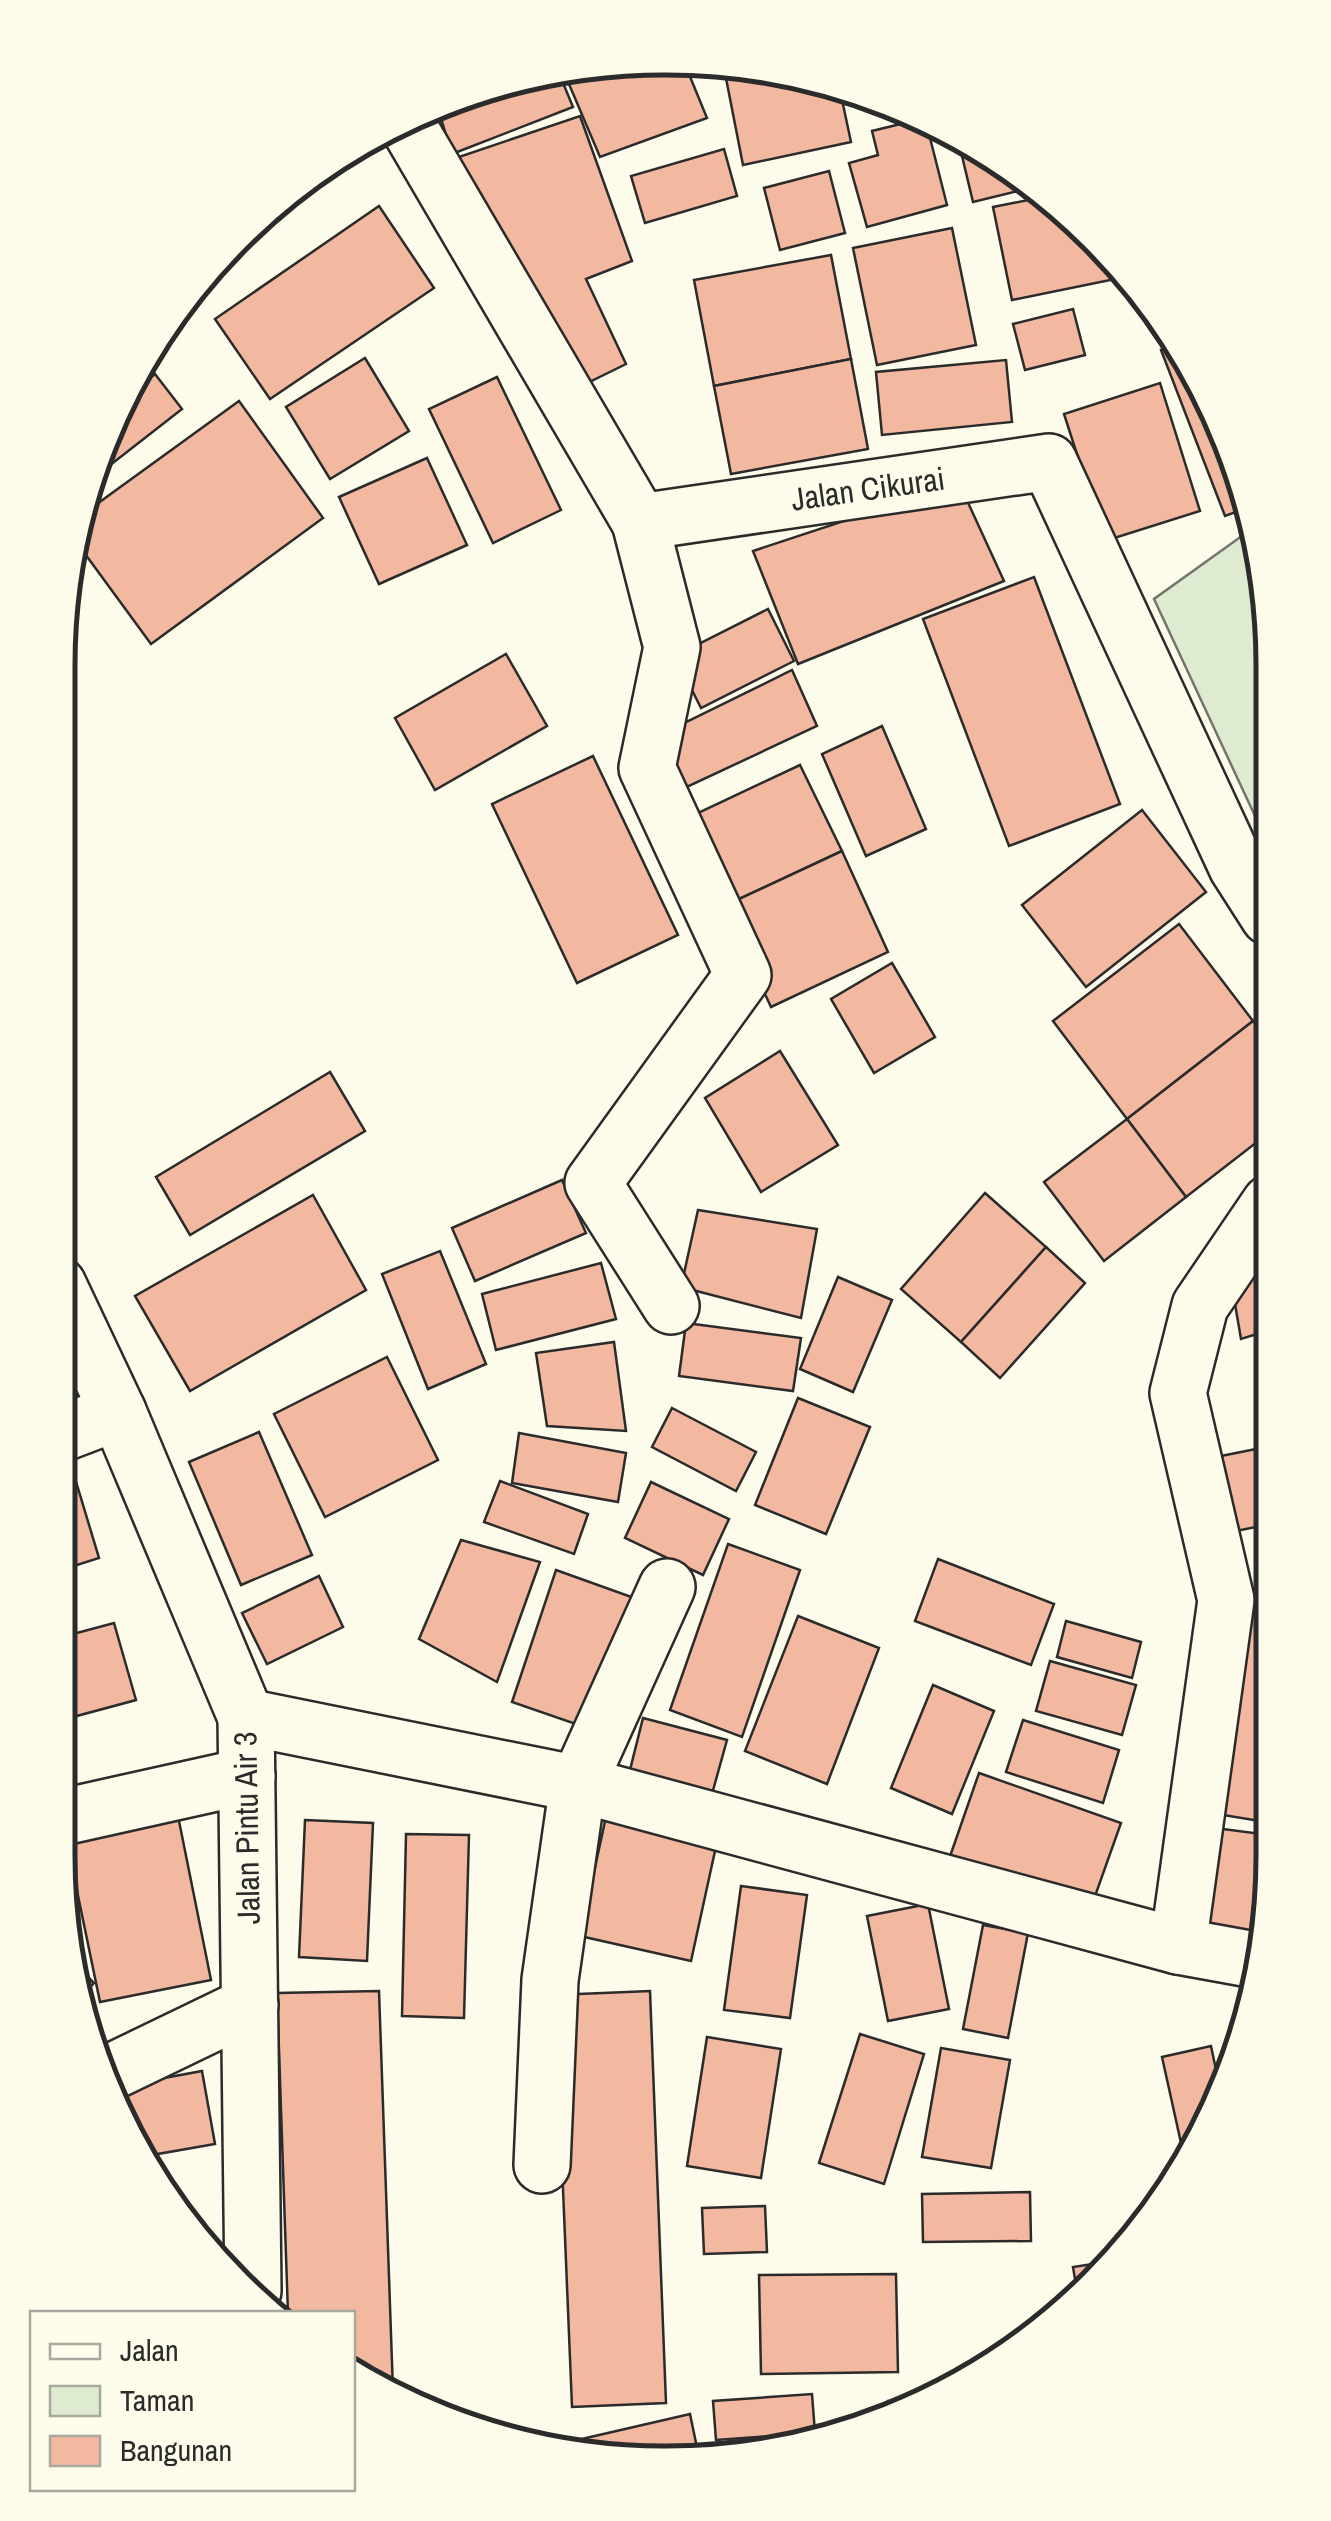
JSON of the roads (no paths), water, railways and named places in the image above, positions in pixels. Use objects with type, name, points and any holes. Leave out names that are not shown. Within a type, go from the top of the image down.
[{"type":"street","points":[[412,133],[640,522],[672,647],[647,768],[743,976],[593,1183],[671,1306]]},
{"type":"street","name":"Jalan Cikurai","points":[[640,522],[1049,462],[1237,867],[1256,897]]},
{"type":"street","points":[[1178,1946],[1226,1600],[1178,1393],[1200,1306],[1256,1224]]},
{"type":"street","name":"Jalan Pintu Air 3","points":[[75,1320],[118,1412],[246,1717],[253,2278]]},
{"type":"street","points":[[75,1428],[118,1412]]},
{"type":"street","points":[[542,2165],[550,1980],[578,1784],[667,1587]]},
{"type":"street","points":[[246,1717],[578,1784],[1178,1946],[1247,1959]]},
{"type":"street","points":[[75,1814],[246,1776]]},
{"type":"street","points":[[116,2070],[250,2004]]}]
